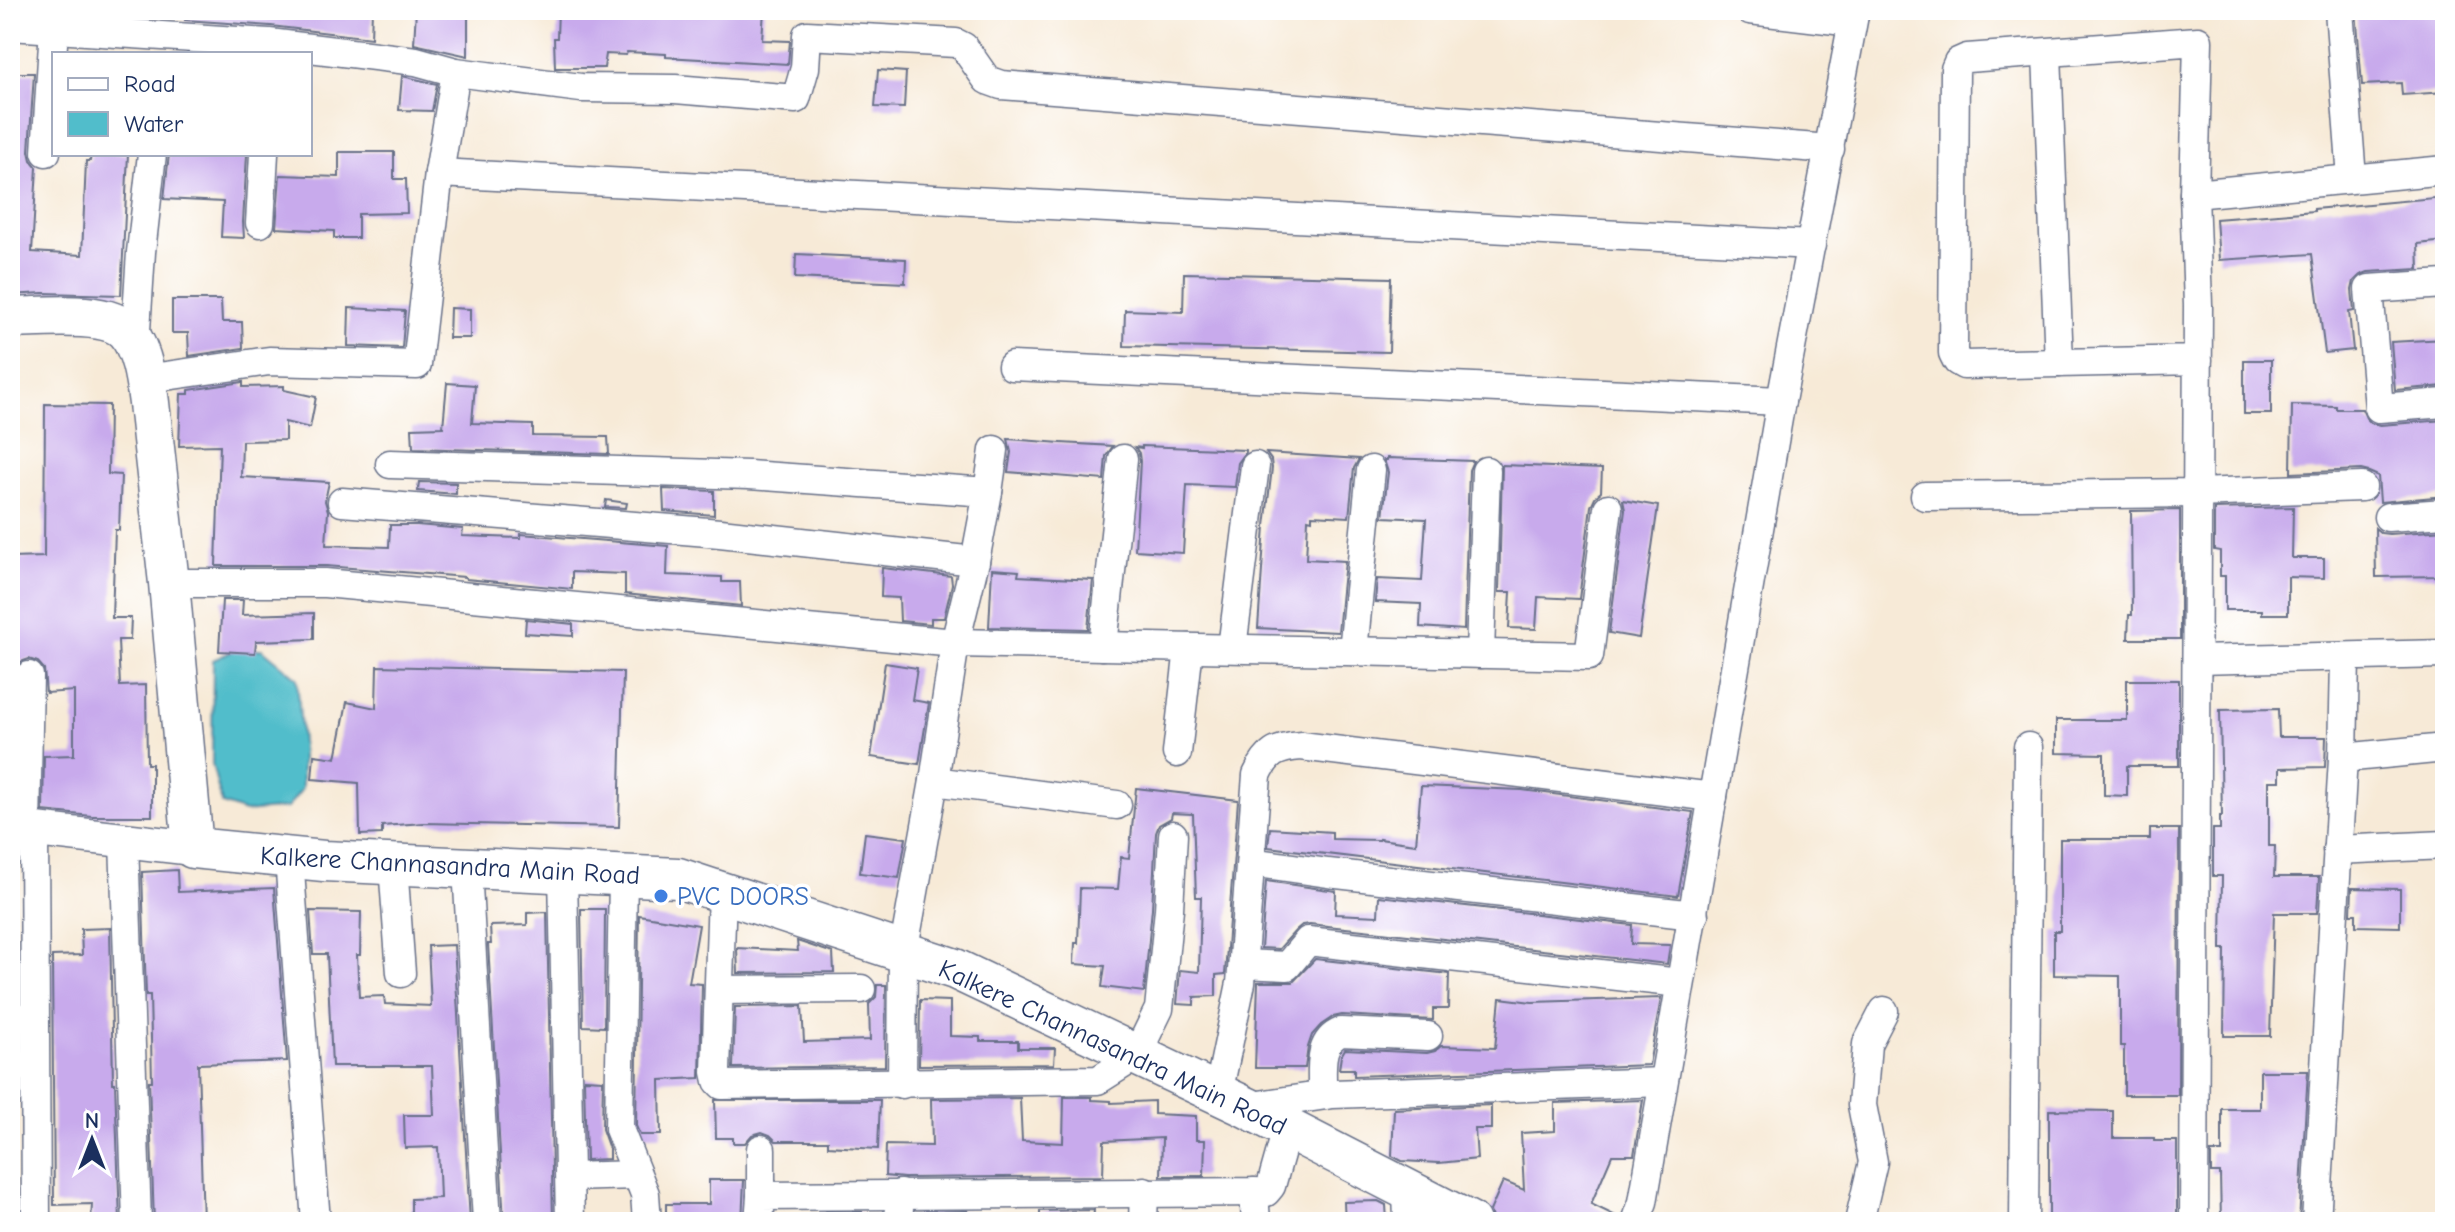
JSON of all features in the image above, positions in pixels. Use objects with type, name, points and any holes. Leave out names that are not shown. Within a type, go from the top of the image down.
[{"type":"main road","points":[[10,318],[108,319],[126,330],[140,362],[169,583],[193,848]]},
{"type":"main road","name":"Kalkere Channasandra Main Road","points":[[193,848],[393,865],[678,878],[955,969],[1232,1100],[1287,1129],[1408,1207],[1470,1222]]},
{"type":"street","points":[[1636,1222],[1643,1202],[1694,915],[1781,401],[1854,16],[1750,10]]},
{"type":"street","points":[[2339,10],[2352,178]]},
{"type":"street","points":[[10,26],[54,28],[163,44],[305,52]]},
{"type":"street","points":[[52,52],[54,28]]},
{"type":"street","points":[[312,53],[416,61],[456,72],[581,88],[675,89],[796,99],[805,68],[807,35],[956,43],[964,47],[987,80],[1001,85],[1830,149]]},
{"type":"street","points":[[2194,1222],[2198,360],[2194,194],[2198,41],[1967,58],[1958,62],[1955,69],[1953,353],[1957,361],[1964,365],[2198,360]]},
{"type":"street","points":[[2047,53],[2059,363]]},
{"type":"street","points":[[46,152],[52,59]]},
{"type":"street","points":[[152,156],[141,252],[140,362],[417,365],[439,173],[456,72]]},
{"type":"street","points":[[260,223],[264,156]]},
{"type":"street","points":[[2194,194],[2445,170]]},
{"type":"street","points":[[439,173],[1811,245]]},
{"type":"street","points":[[2445,284],[2369,289],[2379,408],[2445,403]]},
{"type":"street","points":[[1012,366],[1781,401]]},
{"type":"street","points":[[902,1084],[903,953],[955,643],[975,561],[994,450]]},
{"type":"street","points":[[1103,646],[1123,459]]},
{"type":"street","points":[[390,464],[749,475],[988,492]]},
{"type":"street","points":[[1232,648],[1255,466]]},
{"type":"street","points":[[1353,651],[1371,470]]},
{"type":"street","points":[[1480,654],[1486,471]]},
{"type":"street","points":[[1925,496],[2197,493],[2362,487]]},
{"type":"street","points":[[342,502],[720,533],[975,561]]},
{"type":"street","points":[[169,583],[325,583],[955,643],[1589,656],[1608,508]]},
{"type":"street","points":[[2388,517],[2445,513]]},
{"type":"street","points":[[1177,753],[1189,648]]},
{"type":"street","points":[[2197,660],[2445,654]]},
{"type":"street","points":[[2316,1222],[2343,758],[2345,658]]},
{"type":"street","points":[[29,676],[23,829],[36,1222]]},
{"type":"street","points":[[1663,1082],[1232,1100],[1257,775],[1263,762],[1284,747],[1316,748],[1713,797]]},
{"type":"street","points":[[2024,1222],[2028,747]]},
{"type":"street","points":[[2343,758],[2445,748]]},
{"type":"street","points":[[934,781],[1117,805]]},
{"type":"street","points":[[23,829],[193,848]]},
{"type":"street","points":[[722,892],[716,1072],[722,1085],[1098,1080],[1136,1056],[1159,1009],[1173,835]]},
{"type":"street","points":[[124,841],[137,1222]]},
{"type":"street","points":[[2337,850],[2445,845]]},
{"type":"street","points":[[289,858],[316,1222]]},
{"type":"street","points":[[1251,862],[1694,915]]},
{"type":"street","points":[[393,865],[401,973]]},
{"type":"street","points":[[467,868],[487,1222]]},
{"type":"street","points":[[563,873],[570,1222]]},
{"type":"street","points":[[623,875],[619,1129],[648,1203],[647,1222]]},
{"type":"street","points":[[1243,964],[1287,966],[1308,941],[1680,983]]},
{"type":"street","points":[[719,990],[861,989]]},
{"type":"street","points":[[1859,1222],[1873,1162],[1862,1105],[1867,1044],[1884,1011]]},
{"type":"street","points":[[1322,1095],[1324,1046],[1331,1036],[1341,1032],[1428,1036]]},
{"type":"street","points":[[761,1149],[760,1209],[899,1208],[1144,1191],[1266,1192],[1271,1186],[1287,1129]]},
{"type":"street","points":[[570,1177],[636,1175]]},
{"type":"street","points":[[1143,1222],[1144,1191]]},
{"type":"street","points":[[1254,1192],[1256,1222]]},
{"type":"water","points":[[262,649],[297,678],[302,789],[287,808],[245,812],[222,804],[212,764],[213,660],[233,651]]},
{"type":"building","points":[[184,10],[276,10],[276,16],[315,15],[315,10],[372,10],[371,38],[185,20]]},
{"type":"building","points":[[416,10],[468,10],[468,56],[414,44]]},
{"type":"building","points":[[558,10],[764,10],[762,40],[790,41],[788,64],[627,52],[626,55],[606,54],[604,68],[555,68],[554,38],[557,38]]},
{"type":"building","points":[[2356,10],[2441,10],[2445,92],[2402,95],[2401,83],[2362,85]]},
{"type":"building","points":[[878,70],[906,72],[904,108],[875,107]]},
{"type":"building","points":[[10,73],[34,73],[29,151],[37,167],[32,252],[82,255],[86,161],[90,161],[91,156],[128,156],[121,295],[10,295]]},
{"type":"building","points":[[402,76],[437,84],[432,111],[399,110]]},
{"type":"building","points":[[339,152],[394,152],[394,179],[406,179],[407,213],[358,214],[358,238],[334,238],[334,231],[276,228],[280,175],[339,177]]},
{"type":"building","points":[[169,156],[247,156],[244,238],[221,237],[223,202],[164,199]]},
{"type":"building","points":[[2445,197],[2445,241],[2418,244],[2419,269],[2368,272],[2354,281],[2354,311],[2349,312],[2353,350],[2325,353],[2312,254],[2219,260],[2216,219]]},
{"type":"building","points":[[796,254],[906,259],[905,283],[795,278]]},
{"type":"building","points":[[1184,273],[1391,278],[1389,352],[1124,346],[1125,310],[1183,312]]},
{"type":"building","points":[[172,300],[221,300],[222,322],[242,322],[243,348],[189,356],[188,333],[172,333]]},
{"type":"building","points":[[349,308],[405,311],[402,348],[348,346]]},
{"type":"building","points":[[450,308],[470,309],[470,338],[449,338]]},
{"type":"building","points":[[2445,339],[2445,386],[2395,390],[2391,342]]},
{"type":"building","points":[[2244,360],[2271,360],[2271,414],[2244,414]]},
{"type":"building","points":[[243,382],[243,387],[284,386],[284,390],[316,397],[310,428],[285,422],[285,440],[242,441],[241,477],[329,482],[325,501],[328,511],[326,545],[389,547],[390,525],[417,525],[463,529],[462,536],[521,538],[521,534],[668,546],[667,575],[722,577],[722,582],[740,582],[741,606],[625,594],[625,574],[572,572],[572,589],[326,566],[216,566],[220,445],[179,446],[181,394],[189,394],[189,390]]},
{"type":"building","points":[[447,383],[475,385],[472,423],[533,425],[533,436],[608,437],[609,454],[413,448],[412,428],[443,427]]},
{"type":"building","points":[[45,404],[109,405],[108,474],[121,475],[119,530],[115,530],[112,618],[131,618],[130,640],[118,640],[120,686],[146,685],[147,764],[152,764],[152,816],[92,816],[43,811],[44,756],[74,755],[74,691],[46,693],[44,669],[38,662],[29,659],[14,668],[10,695],[10,558],[44,557]]},
{"type":"building","points":[[2292,405],[2362,409],[2371,423],[2380,425],[2445,420],[2445,496],[2380,502],[2378,476],[2369,472],[2291,473]]},
{"type":"building","points":[[1008,439],[1113,446],[1106,456],[1104,480],[1008,472],[1011,452]]},
{"type":"building","points":[[1135,447],[1246,452],[1238,463],[1235,487],[1187,485],[1183,553],[1135,550],[1140,461]]},
{"type":"building","points":[[1266,453],[1359,459],[1354,468],[1349,517],[1312,515],[1312,520],[1308,519],[1306,559],[1345,561],[1338,632],[1258,628],[1272,468]]},
{"type":"building","points":[[1384,460],[1473,461],[1469,470],[1464,630],[1420,627],[1421,604],[1375,602],[1377,579],[1422,581],[1426,519],[1383,517],[1388,472]]},
{"type":"building","points":[[1502,465],[1602,469],[1601,492],[1591,506],[1579,599],[1538,597],[1536,629],[1509,628],[1511,592],[1499,592]]},
{"type":"building","points":[[419,482],[456,483],[456,494],[418,491]]},
{"type":"building","points":[[663,489],[714,491],[714,515],[664,511]]},
{"type":"building","points":[[606,500],[627,503],[626,508],[605,507]]},
{"type":"building","points":[[1623,500],[1658,506],[1639,638],[1609,633],[1625,510]]},
{"type":"building","points":[[2293,507],[2292,558],[2324,558],[2324,578],[2288,577],[2288,614],[2225,610],[2225,576],[2220,576],[2220,551],[2214,550],[2214,509]]},
{"type":"building","points":[[2180,510],[2180,639],[2128,639],[2129,615],[2132,615],[2131,511]]},
{"type":"building","points":[[2375,528],[2389,534],[2445,530],[2445,576],[2376,577]]},
{"type":"building","points":[[882,568],[951,576],[944,618],[931,618],[931,624],[900,621],[899,598],[881,597]]},
{"type":"building","points":[[992,569],[1019,571],[1018,576],[1093,580],[1088,629],[989,627]]},
{"type":"building","points":[[222,600],[243,600],[242,615],[314,613],[314,639],[256,641],[255,653],[219,651]]},
{"type":"building","points":[[526,619],[573,624],[573,636],[525,633]]},
{"type":"building","points":[[885,663],[917,668],[912,700],[929,703],[919,764],[871,757]]},
{"type":"building","points":[[377,666],[623,672],[619,827],[424,823],[382,826],[382,834],[360,835],[359,783],[312,779],[314,755],[336,758],[347,702],[376,708]]},
{"type":"building","points":[[2127,680],[2179,680],[2179,766],[2127,766],[2127,796],[2104,795],[2104,754],[2056,753],[2056,720],[2127,720]]},
{"type":"building","points":[[2278,709],[2279,737],[2326,737],[2325,767],[2280,768],[2280,781],[2269,781],[2269,846],[2275,846],[2274,877],[2319,877],[2317,913],[2274,913],[2270,1036],[2224,1036],[2222,876],[2213,876],[2213,829],[2220,829],[2222,816],[2220,710]]},
{"type":"building","points":[[1421,786],[1522,790],[1693,812],[1678,896],[1268,847],[1270,828],[1332,832],[1332,839],[1379,839],[1416,844]]},
{"type":"building","points":[[1136,788],[1238,800],[1225,974],[1216,975],[1216,996],[1194,997],[1194,1005],[1177,1004],[1180,970],[1199,972],[1201,897],[1196,897],[1193,814],[1172,813],[1171,818],[1159,825],[1156,833],[1144,992],[1102,987],[1105,966],[1074,964],[1080,888],[1118,889],[1121,857],[1129,858]]},
{"type":"building","points":[[2150,829],[2179,829],[2178,1095],[2124,1095],[2120,976],[2054,975],[2054,931],[2060,931],[2060,839],[2150,839]]},
{"type":"building","points":[[865,833],[906,838],[899,878],[860,873]]},
{"type":"building","points":[[177,870],[178,892],[274,888],[287,1061],[198,1064],[203,1222],[154,1222],[149,1081],[152,1081],[150,995],[146,995],[142,872]]},
{"type":"building","points":[[1266,881],[1336,891],[1335,914],[1378,916],[1379,896],[1632,925],[1631,944],[1670,945],[1667,964],[1310,924],[1302,925],[1279,949],[1261,948]]},
{"type":"building","points":[[2352,888],[2400,889],[2400,927],[2356,926],[2356,914],[2351,914]]},
{"type":"building","points":[[581,909],[605,909],[604,1027],[583,1026]]},
{"type":"building","points":[[310,911],[361,912],[360,955],[357,955],[359,997],[384,996],[385,1004],[431,1006],[428,946],[454,945],[470,1222],[411,1222],[411,1199],[440,1198],[438,1147],[405,1148],[404,1115],[434,1115],[432,1066],[332,1066],[327,954],[313,954]]},
{"type":"building","points":[[547,912],[553,1222],[504,1222],[488,944],[491,944],[490,926],[527,925],[527,913]]},
{"type":"building","points":[[639,915],[699,925],[689,983],[702,984],[700,1078],[660,1080],[661,1135],[640,1135],[636,1126]]},
{"type":"building","points":[[110,928],[120,1222],[91,1222],[92,1204],[54,1205],[52,956],[82,955],[81,929]]},
{"type":"building","points":[[797,941],[833,953],[834,972],[738,973],[737,948],[798,951]]},
{"type":"building","points":[[10,956],[18,956],[18,980],[10,980]]},
{"type":"building","points":[[1315,959],[1449,974],[1448,1009],[1433,1009],[1433,1020],[1333,1017],[1312,1035],[1305,1068],[1255,1068],[1258,982],[1293,982]]},
{"type":"building","points":[[877,985],[886,985],[885,1066],[733,1068],[735,1007],[802,1006],[804,1042],[870,1040],[869,1004],[876,997]]},
{"type":"building","points":[[1500,998],[1532,1002],[1661,998],[1649,1065],[1354,1076],[1354,1069],[1339,1069],[1345,1049],[1427,1053],[1441,1046],[1495,1048]]},
{"type":"building","points":[[920,1000],[950,1001],[950,1036],[980,1037],[980,1041],[1018,1041],[1018,1048],[1055,1048],[1054,1064],[919,1065]]},
{"type":"building","points":[[2260,1071],[2308,1071],[2299,1222],[2221,1222],[2220,1173],[2211,1173],[2211,1152],[2222,1152],[2222,1109],[2260,1109]]},
{"type":"building","points":[[584,1079],[603,1080],[602,1129],[609,1159],[586,1160]]},
{"type":"building","points":[[1064,1097],[1092,1097],[1092,1100],[1111,1103],[1154,1101],[1154,1114],[1196,1116],[1196,1140],[1205,1140],[1204,1176],[1161,1176],[1162,1138],[1104,1141],[1103,1176],[885,1176],[886,1145],[932,1146],[931,1099],[1020,1098],[1022,1141],[1063,1143]]},
{"type":"building","points":[[715,1100],[880,1100],[878,1149],[828,1146],[828,1141],[776,1141],[762,1132],[752,1135],[745,1143],[733,1143],[733,1138],[716,1138]]},
{"type":"building","points":[[1643,1100],[1634,1155],[1612,1155],[1591,1204],[1620,1218],[1619,1222],[1493,1222],[1490,1211],[1503,1181],[1524,1190],[1521,1133],[1555,1131],[1555,1103]]},
{"type":"building","points":[[1491,1105],[1491,1129],[1475,1129],[1477,1159],[1439,1163],[1402,1161],[1392,1156],[1394,1109]]},
{"type":"building","points":[[2049,1110],[2113,1111],[2113,1138],[2177,1141],[2177,1222],[2049,1222]]},
{"type":"building","points":[[709,1180],[744,1180],[742,1222],[666,1222],[666,1204],[709,1204]]},
{"type":"building","points":[[1378,1201],[1386,1205],[1387,1222],[1345,1222],[1344,1202]]},
{"type":"building","points":[[1094,1210],[1093,1222],[1040,1222],[1040,1211]]},
{"type":"building","points":[[968,1211],[967,1222],[915,1222],[916,1212]]},
{"type":"building","points":[[826,1212],[862,1212],[861,1222],[826,1222]]},
{"type":"place","name":"PVC DOORS","points":[[661,896]]}]
